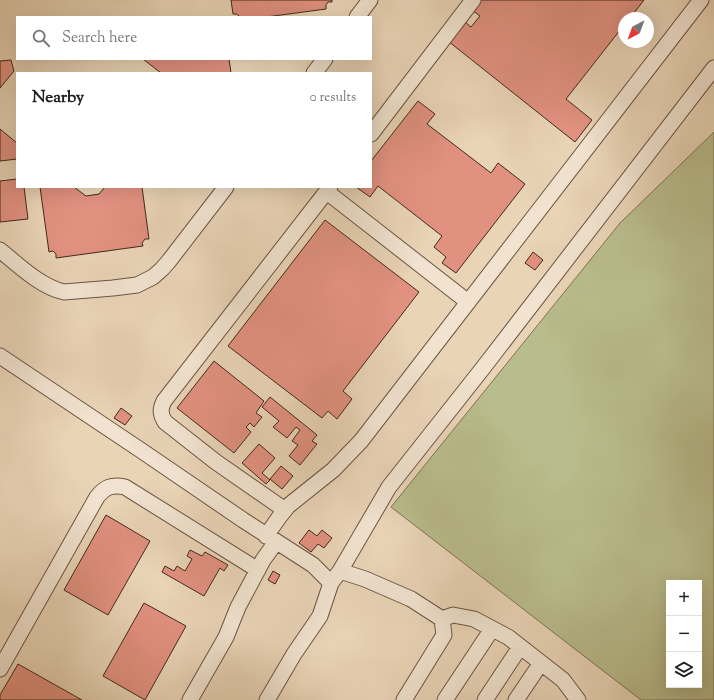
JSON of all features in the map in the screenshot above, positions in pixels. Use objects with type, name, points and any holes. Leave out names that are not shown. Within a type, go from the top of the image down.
[{"type":"lane","points":[[358,16],[370,0]]},
{"type":"lane","points":[[372,133],[473,0]]},
{"type":"lane","points":[[190,700],[226,637],[238,607],[263,560],[285,510],[295,500],[333,470],[361,441],[701,0]]},
{"type":"lane","points":[[315,72],[324,60]]},
{"type":"lane","points":[[267,700],[294,654],[320,616],[336,577],[389,487],[483,368],[714,68]]},
{"type":"lane","points":[[0,250],[35,278],[52,289],[64,292],[137,285],[153,277],[162,269],[225,188]]},
{"type":"lane","points":[[285,510],[216,462],[165,422],[162,417],[161,407],[164,401],[329,189],[468,302]]},
{"type":"lane","points":[[0,356],[271,539],[313,565],[336,577],[364,579],[411,599],[442,619]]},
{"type":"lane","points":[[0,668],[97,497],[112,486],[118,485],[125,487],[258,570]]},
{"type":"lane","points":[[442,619],[453,615],[474,619],[508,637],[563,680],[578,700]]},
{"type":"lane","points":[[404,700],[444,635],[442,619]]},
{"type":"lane","points":[[445,700],[492,629]]},
{"type":"lane","points":[[485,700],[520,647]]},
{"type":"lane","points":[[516,700],[541,663]]},
{"type":"green space","points":[[714,132],[714,700],[641,700],[391,507],[620,223]]},
{"type":"building","points":[[231,0],[332,0],[332,2],[328,2],[326,5],[326,9],[274,16],[239,16],[237,14],[233,14]]},
{"type":"building","points":[[480,0],[644,0],[635,12],[618,12],[618,33],[566,99],[592,120],[575,142],[448,41],[464,21],[471,27],[480,16],[472,10]]},
{"type":"building","points":[[11,60],[14,71],[0,88],[0,61]]},
{"type":"building","points":[[144,60],[229,60],[231,72],[160,72]]},
{"type":"building","points":[[418,101],[435,114],[427,124],[491,173],[498,163],[525,184],[456,273],[442,263],[446,257],[434,247],[442,236],[378,186],[370,197],[357,188],[372,188],[372,160]]},
{"type":"building","points":[[0,129],[16,142],[16,159],[0,161]]},
{"type":"building","points":[[16,179],[16,188],[24,188],[28,219],[0,222],[0,181]]},
{"type":"building","points":[[40,188],[75,188],[86,196],[99,194],[104,188],[142,188],[149,239],[145,239],[142,243],[143,246],[56,258],[56,254],[53,251],[49,252]]},
{"type":"building","points":[[325,220],[419,292],[343,391],[352,399],[337,419],[328,411],[322,418],[228,346]]},
{"type":"building","points":[[533,252],[543,260],[535,270],[525,263]]},
{"type":"building","points":[[214,361],[264,401],[256,413],[262,417],[254,427],[250,423],[246,427],[251,432],[234,453],[177,408]]},
{"type":"building","points":[[270,397],[317,435],[312,441],[317,444],[300,465],[289,456],[298,445],[292,441],[300,430],[296,427],[287,438],[273,427],[279,421],[262,407]]},
{"type":"building","points":[[121,408],[132,416],[125,425],[114,418]]},
{"type":"building","points":[[259,444],[275,458],[262,473],[270,480],[266,484],[242,463]]},
{"type":"building","points":[[281,466],[293,476],[282,489],[270,479]]},
{"type":"building","points":[[106,515],[150,541],[108,615],[64,590]]},
{"type":"building","points":[[309,530],[317,536],[322,530],[332,538],[324,548],[318,544],[311,552],[299,543]]},
{"type":"building","points":[[190,550],[202,556],[205,552],[228,565],[224,571],[220,568],[204,596],[162,572],[165,566],[174,571],[177,566],[185,571],[192,559],[187,556]]},
{"type":"building","points":[[273,571],[280,575],[275,584],[268,580]]},
{"type":"building","points":[[144,603],[186,626],[145,700],[103,676]]},
{"type":"building","points":[[18,664],[82,700],[0,700],[0,695]]}]
